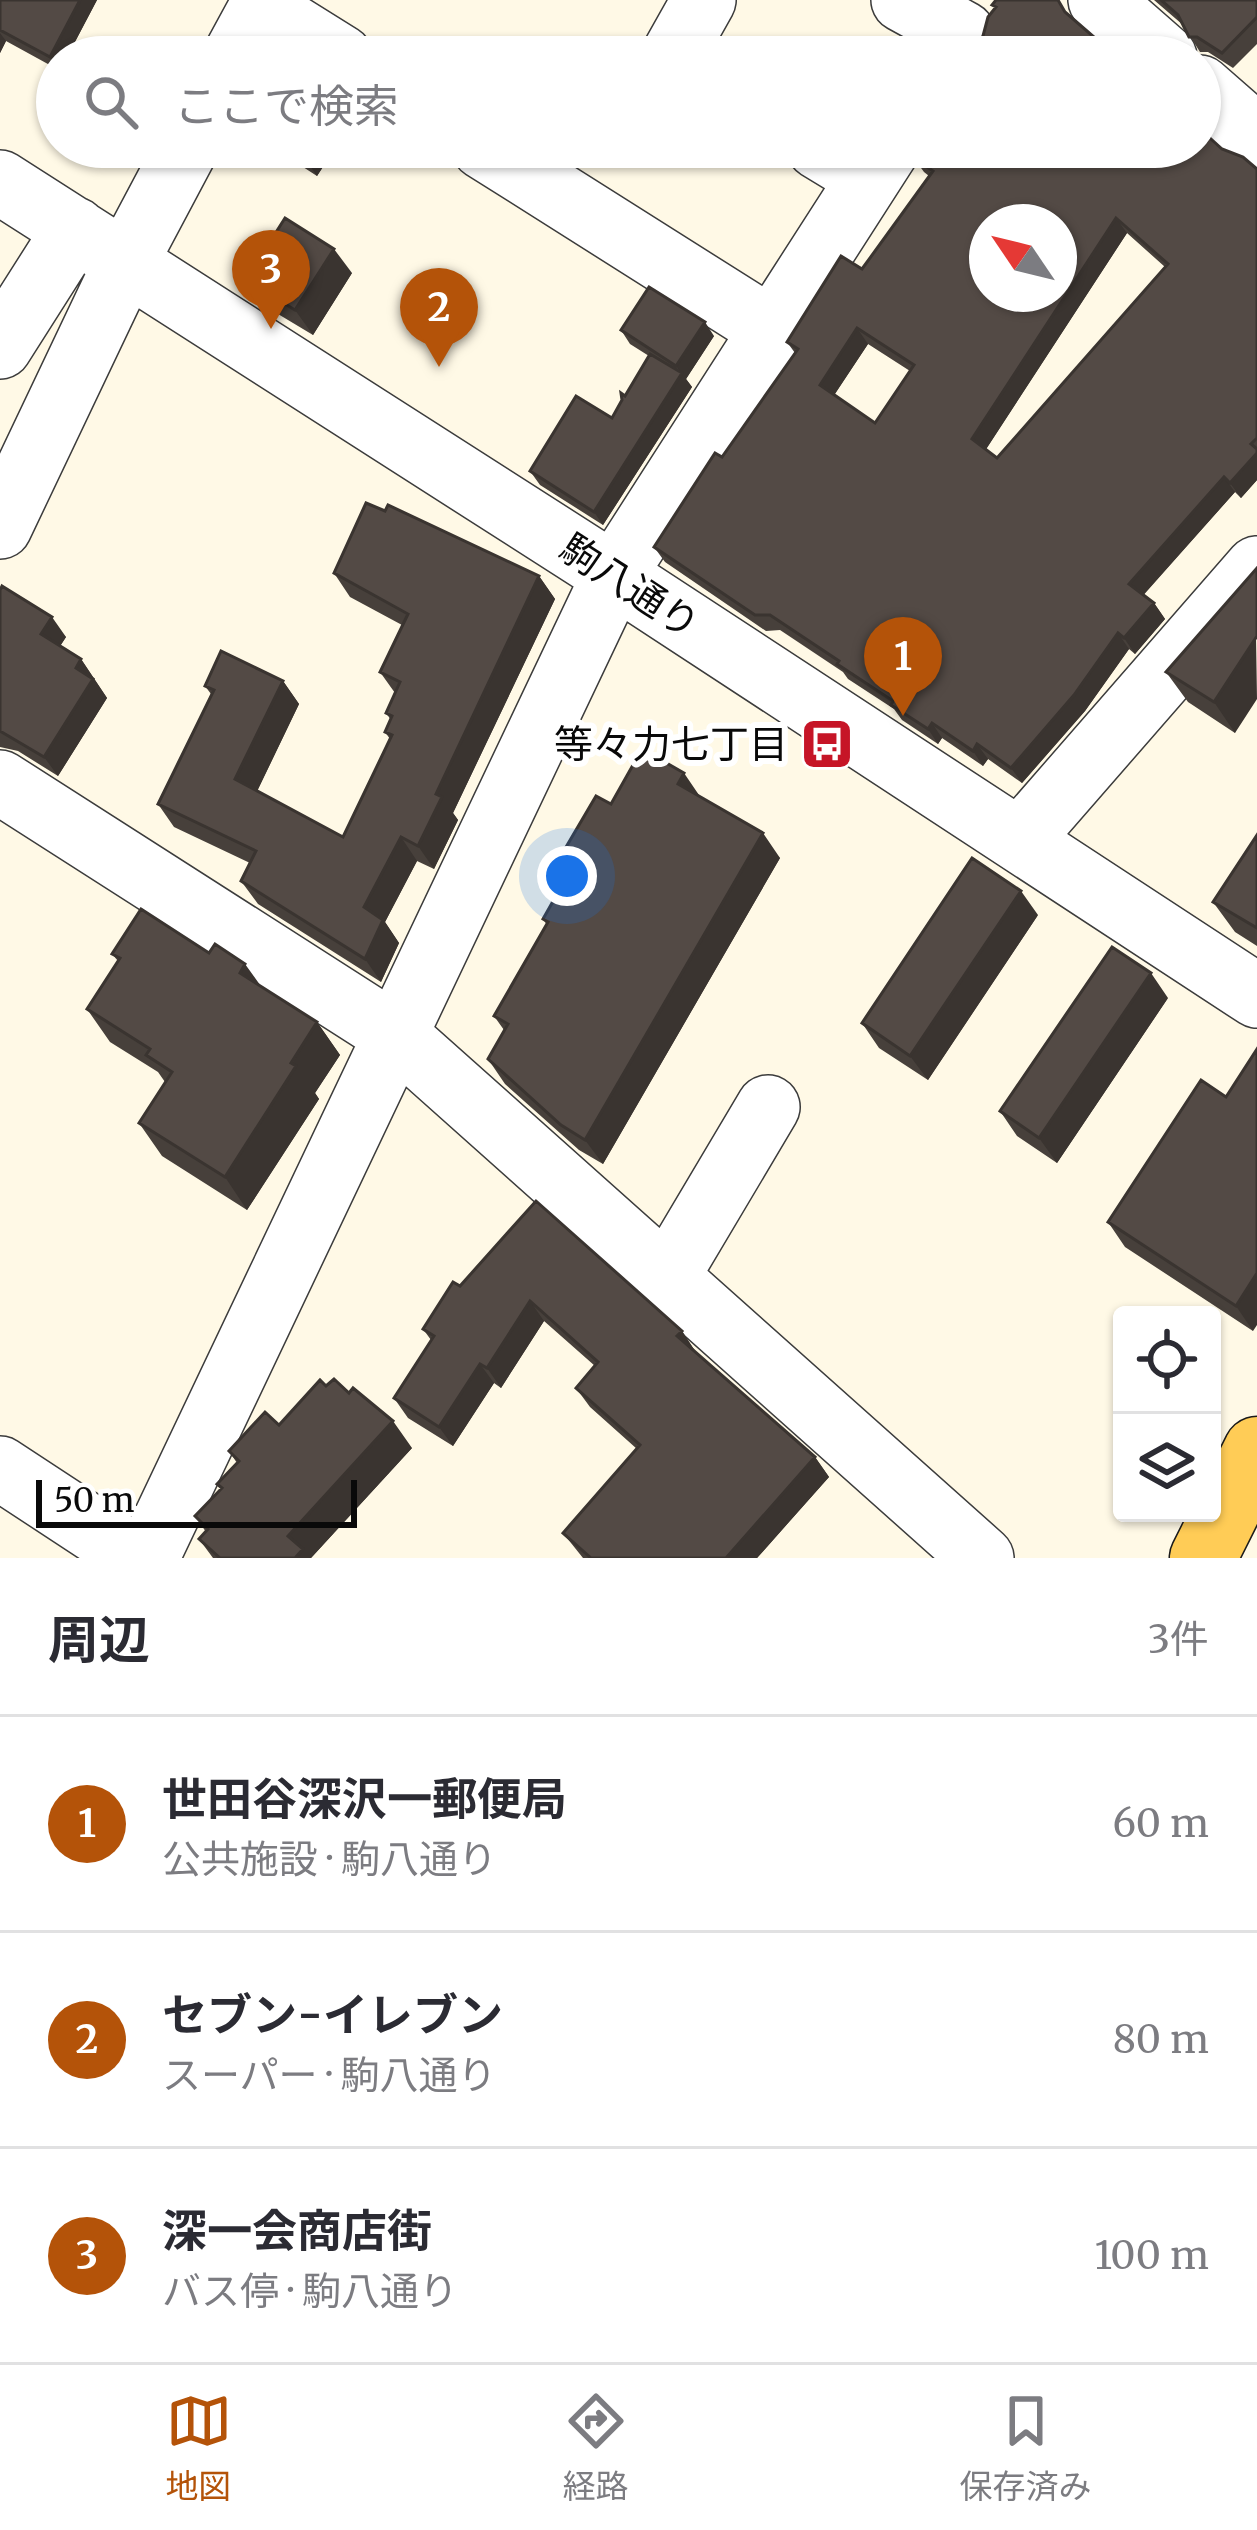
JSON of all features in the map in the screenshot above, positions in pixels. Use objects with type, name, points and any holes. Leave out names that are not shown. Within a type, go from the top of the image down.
[{"type":"main road","points":[[1203,1558],[1257,1450]]},
{"type":"street","points":[[684,36],[704,0]]},
{"type":"street","points":[[903,0],[964,30]]},
{"type":"street","points":[[1100,0],[1141,36]]},
{"type":"street","points":[[253,21],[290,36]]},
{"type":"street","points":[[1221,105],[1257,137]]},
{"type":"street","points":[[0,347],[169,168]]},
{"type":"street","points":[[516,168],[771,329]]},
{"type":"street","points":[[147,1558],[614,575],[771,329],[853,168]]},
{"type":"street","name":"駒八通り","points":[[0,182],[614,575],[1257,996]]},
{"type":"street","points":[[0,527],[100,246]]},
{"type":"street","points":[[1020,840],[1257,568]]},
{"type":"street","points":[[0,782],[397,1036],[982,1558]]},
{"type":"street","points":[[667,1277],[768,1107]]},
{"type":"street","points":[[0,1468],[137,1558]]},
{"type":"building","points":[[0,0],[80,0],[61,36],[36,36],[36,49],[0,30]]},
{"type":"building","points":[[996,0],[1058,0],[1093,36],[983,36],[996,7],[992,5]]},
{"type":"building","points":[[1161,0],[1257,0],[1257,17],[1222,53],[1221,36],[1188,36],[1178,15]]},
{"type":"building","points":[[1221,148],[1257,169],[1257,438],[1251,444],[1257,453],[1230,483],[1224,477],[1129,584],[1154,603],[1124,638],[1118,633],[1074,695],[1011,768],[977,744],[973,751],[932,723],[928,729],[770,615],[755,615],[654,547],[715,453],[722,457],[798,349],[787,342],[841,256],[862,269],[933,171],[929,168],[1221,168]],"holes":[[[969,204],[1077,204],[1077,278],[1116,218],[1168,264],[997,458],[972,439],[1055,312],[969,312]],[[857,328],[914,365],[875,423],[820,385]]]},
{"type":"building","points":[[285,218],[334,249],[295,310],[246,280]]},
{"type":"building","points":[[649,287],[705,322],[676,366],[621,330]]},
{"type":"building","points":[[650,354],[682,373],[594,512],[530,471],[576,396],[612,418],[621,393],[625,396]]},
{"type":"building","points":[[366,503],[385,511],[388,505],[539,576],[436,794],[442,797],[418,846],[401,837],[364,907],[383,920],[365,959],[241,881],[256,851],[158,804],[214,690],[205,686],[221,651],[283,681],[235,779],[343,837],[392,735],[385,732],[392,716],[386,713],[400,682],[380,672],[408,614],[334,573]]},
{"type":"building","points":[[1257,568],[1257,636],[1214,702],[1166,672]]},
{"type":"building","points":[[2,586],[52,617],[41,634],[81,659],[76,668],[93,679],[44,757],[0,731]]},
{"type":"building","points":[[642,749],[684,773],[678,784],[763,833],[585,1140],[561,1125],[488,1059],[508,1024],[494,1016],[548,922],[543,919],[556,896],[542,888],[596,796],[611,804]]},
{"type":"building","points":[[1257,835],[1257,928],[1213,902]]},
{"type":"building","points":[[972,858],[1021,891],[910,1056],[862,1023]]},
{"type":"building","points":[[141,909],[209,953],[215,944],[245,964],[240,973],[317,1022],[291,1063],[296,1066],[225,1177],[139,1123],[172,1072],[146,1055],[150,1049],[87,1009],[120,958],[112,954]]},
{"type":"building","points":[[1112,947],[1151,973],[1039,1138],[1000,1111]]},
{"type":"building","points":[[1257,1049],[1257,1273],[1236,1306],[1108,1222],[1201,1080],[1226,1097]]},
{"type":"building","points":[[536,1201],[682,1331],[677,1336],[815,1457],[726,1558],[591,1558],[563,1533],[640,1445],[576,1388],[598,1362],[530,1301],[487,1368],[480,1364],[439,1427],[394,1398],[434,1336],[423,1329],[453,1282],[460,1286]]},
{"type":"building","points":[[334,1379],[349,1393],[353,1388],[393,1421],[288,1536],[303,1549],[295,1558],[220,1558],[199,1539],[208,1529],[195,1516],[239,1461],[229,1451],[265,1412],[279,1425],[320,1380],[326,1386]]},
{"type":"place","name":"深一会商店街","points":[[271,329]]},
{"type":"place","name":"セブン-イレブン","points":[[439,367]]},
{"type":"place","name":"世田谷深沢一郵便局","points":[[903,716]]},
{"type":"place","name":"等々力七丁目","points":[[827,744]]}]
